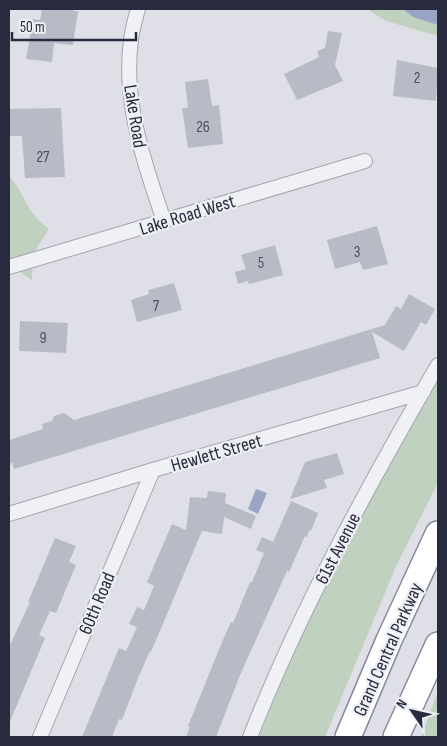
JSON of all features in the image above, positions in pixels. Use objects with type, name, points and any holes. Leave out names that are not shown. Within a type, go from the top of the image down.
[{"type":"highway","name":"Grand Central Parkway","points":[[348,737],[389,640],[438,534]]},
{"type":"highway","points":[[396,737],[438,645]]},
{"type":"street","name":"Lake Road","points":[[138,9],[129,66],[131,100],[144,162],[164,220]]},
{"type":"street","name":"Lake Road West","points":[[9,267],[365,161]]},
{"type":"street","name":"61st Avenue","points":[[250,737],[273,678],[326,567],[373,479],[438,365]]},
{"type":"street","name":"Hewlett Street","points":[[9,514],[153,470],[423,392]]},
{"type":"street","name":"60th Road","points":[[40,737],[153,470]]},
{"type":"green space","points":[[367,9],[438,9],[438,36],[386,21]]},
{"type":"green space","points":[[9,176],[35,217],[49,229],[33,254],[32,280],[17,270],[9,269]]},
{"type":"green space","points":[[438,375],[438,483],[397,564],[325,737],[259,737],[288,664],[339,555]]},
{"type":"green space","points":[[438,691],[438,737],[421,737]]},
{"type":"water","points":[[403,9],[438,9],[438,25],[413,17]]},
{"type":"water","points":[[256,489],[267,493],[258,514],[248,509]]},
{"type":"building","points":[[42,9],[74,9],[74,11],[78,11],[73,45],[54,43],[52,62],[26,59],[33,19],[40,20]]},
{"type":"building","points":[[328,31],[342,33],[335,65],[343,81],[297,100],[284,74],[319,57],[317,51],[325,48]]},
{"type":"building","points":[[397,60],[438,68],[436,101],[393,96]]},
{"type":"building","points":[[208,79],[212,106],[219,105],[223,144],[188,148],[182,108],[188,108],[185,82]]},
{"type":"building","points":[[61,108],[65,177],[25,178],[22,136],[9,136],[9,109]]},
{"type":"building","points":[[377,226],[388,264],[363,270],[360,262],[335,269],[327,240]]},
{"type":"building","points":[[275,245],[283,275],[249,284],[248,281],[238,284],[235,272],[246,269],[241,255]]},
{"type":"building","points":[[174,283],[182,310],[137,322],[131,300],[149,294],[148,290]]},
{"type":"building","points":[[409,294],[435,309],[426,325],[421,322],[404,351],[372,332],[380,358],[14,469],[12,463],[9,464],[9,440],[43,429],[42,424],[52,421],[54,416],[64,413],[74,420],[385,325],[396,306],[401,309]]},
{"type":"building","points":[[20,321],[68,323],[66,353],[19,351]]},
{"type":"building","points":[[337,453],[344,474],[324,480],[327,488],[290,499],[305,462]]},
{"type":"building","points":[[208,491],[226,493],[225,503],[256,516],[251,529],[224,517],[222,534],[202,531],[151,652],[138,678],[122,720],[119,719],[112,737],[82,737],[119,648],[126,651],[137,627],[129,624],[137,607],[144,610],[154,586],[147,582],[172,524],[186,530],[190,497],[207,498]]},
{"type":"building","points":[[291,501],[318,513],[311,531],[309,530],[307,537],[305,536],[289,572],[287,571],[240,675],[216,737],[186,737],[190,727],[188,726],[222,642],[231,622],[233,623],[264,553],[256,550],[262,537],[273,542]]},
{"type":"building","points":[[55,538],[76,546],[69,562],[76,565],[56,613],[50,611],[39,635],[45,638],[9,724],[9,647],[30,602],[28,602]]}]
